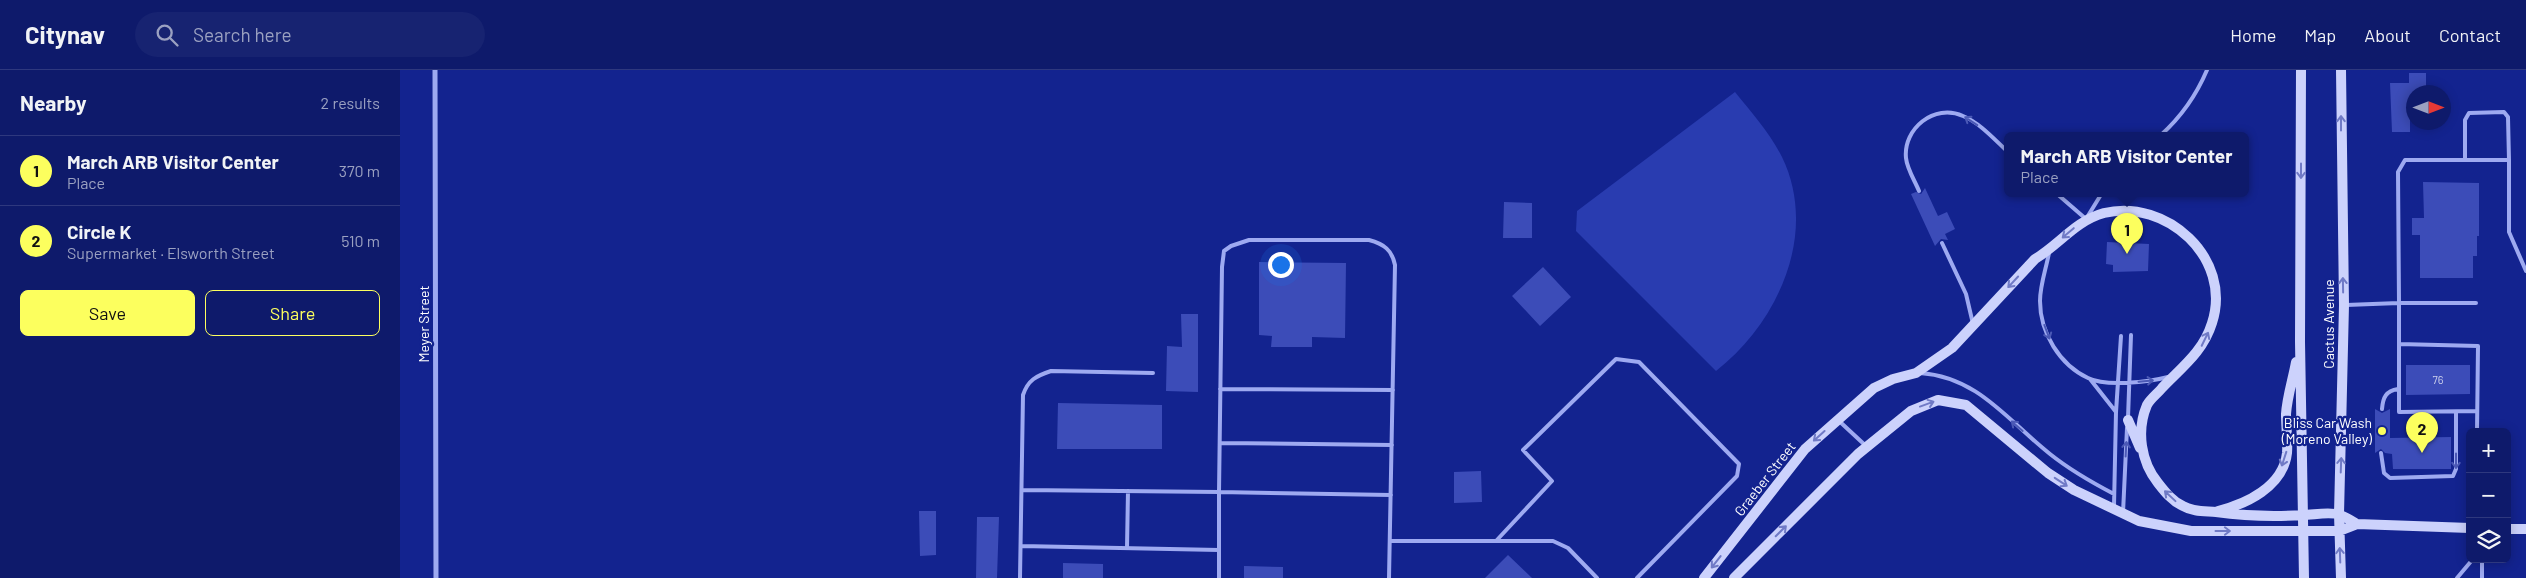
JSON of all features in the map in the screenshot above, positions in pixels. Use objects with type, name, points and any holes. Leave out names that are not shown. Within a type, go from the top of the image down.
[{"type":"street","name":"Meyer Street","points":[[436,70],[436,578]]},
{"type":"street","name":"Cactus Avenue","points":[[2301,70],[2300,342],[2304,578]]},
{"type":"street","name":"Cactus Avenue","points":[[2341,70],[2344,305],[2339,514],[2341,578]]},
{"type":"street","points":[[2050,250],[2066,233],[2086,219],[2124,210],[2161,218],[2178,227],[2195,243],[2206,260],[2212,278],[2215,299],[2213,320],[2206,339],[2195,356],[2147,404],[2142,429],[2145,464],[2171,498],[2192,510],[2242,516],[2339,514],[2357,524]]},
{"type":"street","name":"Graeber Street","points":[[1704,578],[1805,450],[1874,388],[1893,379],[1916,373],[1952,348],[2035,259],[2050,250]]},
{"type":"street","points":[[2214,512],[2249,502],[2262,493],[2281,468],[2287,454],[2286,413],[2300,342]]},
{"type":"street","points":[[1734,578],[1858,454],[1911,411],[1938,400],[1966,405],[2048,473],[2074,490],[2119,513],[2146,523],[2191,531],[2339,531],[2357,524],[2466,528]]},
{"type":"street","points":[[2128,420],[2143,454]]},
{"type":"street","points":[[2511,529],[2526,529]]},
{"type":"lane","points":[[2164,132],[2177,120],[2197,93],[2207,70]]},
{"type":"lane","points":[[1918,191],[1906,160],[1907,146],[1912,133],[1921,121],[1932,115],[1944,112],[1961,115],[1975,123],[2004,148]]},
{"type":"lane","points":[[2465,160],[2465,120],[2470,113],[2504,112],[2508,117],[2508,232],[2526,271]]},
{"type":"lane","points":[[2477,411],[2399,412],[2398,172],[2404,160],[2509,160]]},
{"type":"lane","points":[[2061,197],[2086,219],[2100,197]]},
{"type":"lane","points":[[1219,578],[1222,268],[1224,251],[1230,246],[1249,240],[1360,240],[1378,242],[1393,254],[1395,264],[1390,578]]},
{"type":"lane","points":[[1942,242],[1966,294],[1973,326]]},
{"type":"lane","points":[[2050,250],[2040,302],[2047,335],[2068,363],[2090,379],[2116,412]]},
{"type":"lane","points":[[2344,305],[2476,303]]},
{"type":"lane","points":[[2119,513],[2128,420],[2131,335]]},
{"type":"lane","points":[[2119,513],[2114,494],[2120,336]]},
{"type":"lane","points":[[2399,344],[2478,346],[2477,428]]},
{"type":"lane","points":[[1496,541],[1552,481],[1523,450],[1616,359],[1639,362],[1739,464],[1737,476],[1637,578]]},
{"type":"lane","points":[[1020,578],[1024,395],[1026,385],[1038,375],[1051,371],[1153,373]]},
{"type":"lane","points":[[1916,373],[1939,374],[1972,387],[2070,469],[2114,494]]},
{"type":"lane","points":[[2090,379],[2118,383],[2150,382],[2174,375]]},
{"type":"lane","points":[[1220,389],[1393,390]]},
{"type":"lane","points":[[2382,409],[2384,398],[2390,390],[2398,389]]},
{"type":"lane","points":[[2381,453],[2384,473],[2390,478],[2454,476],[2456,469],[2456,412]]},
{"type":"lane","points":[[1837,420],[1868,447]]},
{"type":"lane","points":[[1220,443],[1392,445]]},
{"type":"lane","points":[[1022,490],[1391,495]]},
{"type":"lane","points":[[1127,548],[1128,491]]},
{"type":"lane","points":[[1390,541],[1553,541],[1568,548],[1597,578]]},
{"type":"lane","points":[[1021,546],[1219,550]]},
{"type":"lane","points":[[2457,578],[2470,563]]},
{"type":"lane","points":[[2482,563],[2482,578]]},
{"type":"shaded area","points":[[1735,92],[1766,131],[1782,157],[1792,186],[1796,216],[1794,245],[1786,274],[1774,302],[1758,328],[1738,351],[1716,371],[1576,231],[1577,211]]},
{"type":"building","points":[[2409,73],[2426,73],[2426,85],[2406,85],[2406,130],[2410,130],[2410,132],[2392,132],[2390,83],[2409,83]]},
{"type":"building","points":[[2423,182],[2479,183],[2479,236],[2477,236],[2477,256],[2473,256],[2473,278],[2420,278],[2420,235],[2412,235],[2412,218],[2424,218]]},
{"type":"building","points":[[1925,188],[1938,216],[1947,212],[1955,229],[1945,234],[1948,240],[1941,239],[1935,246],[1911,194],[1916,192],[1921,194]]},
{"type":"building","points":[[1504,202],[1532,203],[1532,238],[1503,238]]},
{"type":"building","points":[[2107,242],[2149,244],[2148,271],[2113,272],[2113,265],[2106,264]]},
{"type":"building","points":[[1259,262],[1346,263],[1345,338],[1312,337],[1312,347],[1271,347],[1272,336],[1259,335]]},
{"type":"building","points":[[1543,267],[1571,297],[1540,326],[1512,296]]},
{"type":"building","points":[[1181,314],[1198,314],[1198,392],[1166,391],[1167,346],[1182,347]]},
{"type":"building","points":[[2406,365],[2470,365],[2470,394],[2406,395]]},
{"type":"building","points":[[1058,403],[1162,405],[1162,449],[1057,449]]},
{"type":"building","points":[[2375,409],[2382,413],[2390,409],[2390,438],[2451,437],[2451,469],[2393,469],[2392,454],[2385,453],[2381,449],[2375,453]]},
{"type":"building","points":[[1481,471],[1482,502],[1454,503],[1454,472]]},
{"type":"building","points":[[919,511],[936,511],[936,555],[920,556]]},
{"type":"building","points":[[977,517],[999,517],[997,578],[976,578]]},
{"type":"building","points":[[1508,555],[1532,578],[1485,578]]},
{"type":"building","points":[[1063,563],[1103,564],[1103,578],[1063,578]]},
{"type":"building","points":[[1244,566],[1283,567],[1283,578],[1244,578]]},
{"type":"place","name":"March ARB Visitor Center","points":[[2127,254]]},
{"type":"place","name":"Bliss Car Wash (Moreno Valley)","points":[[2382,431]]},
{"type":"place","name":"Circle K","points":[[2422,453]]}]
